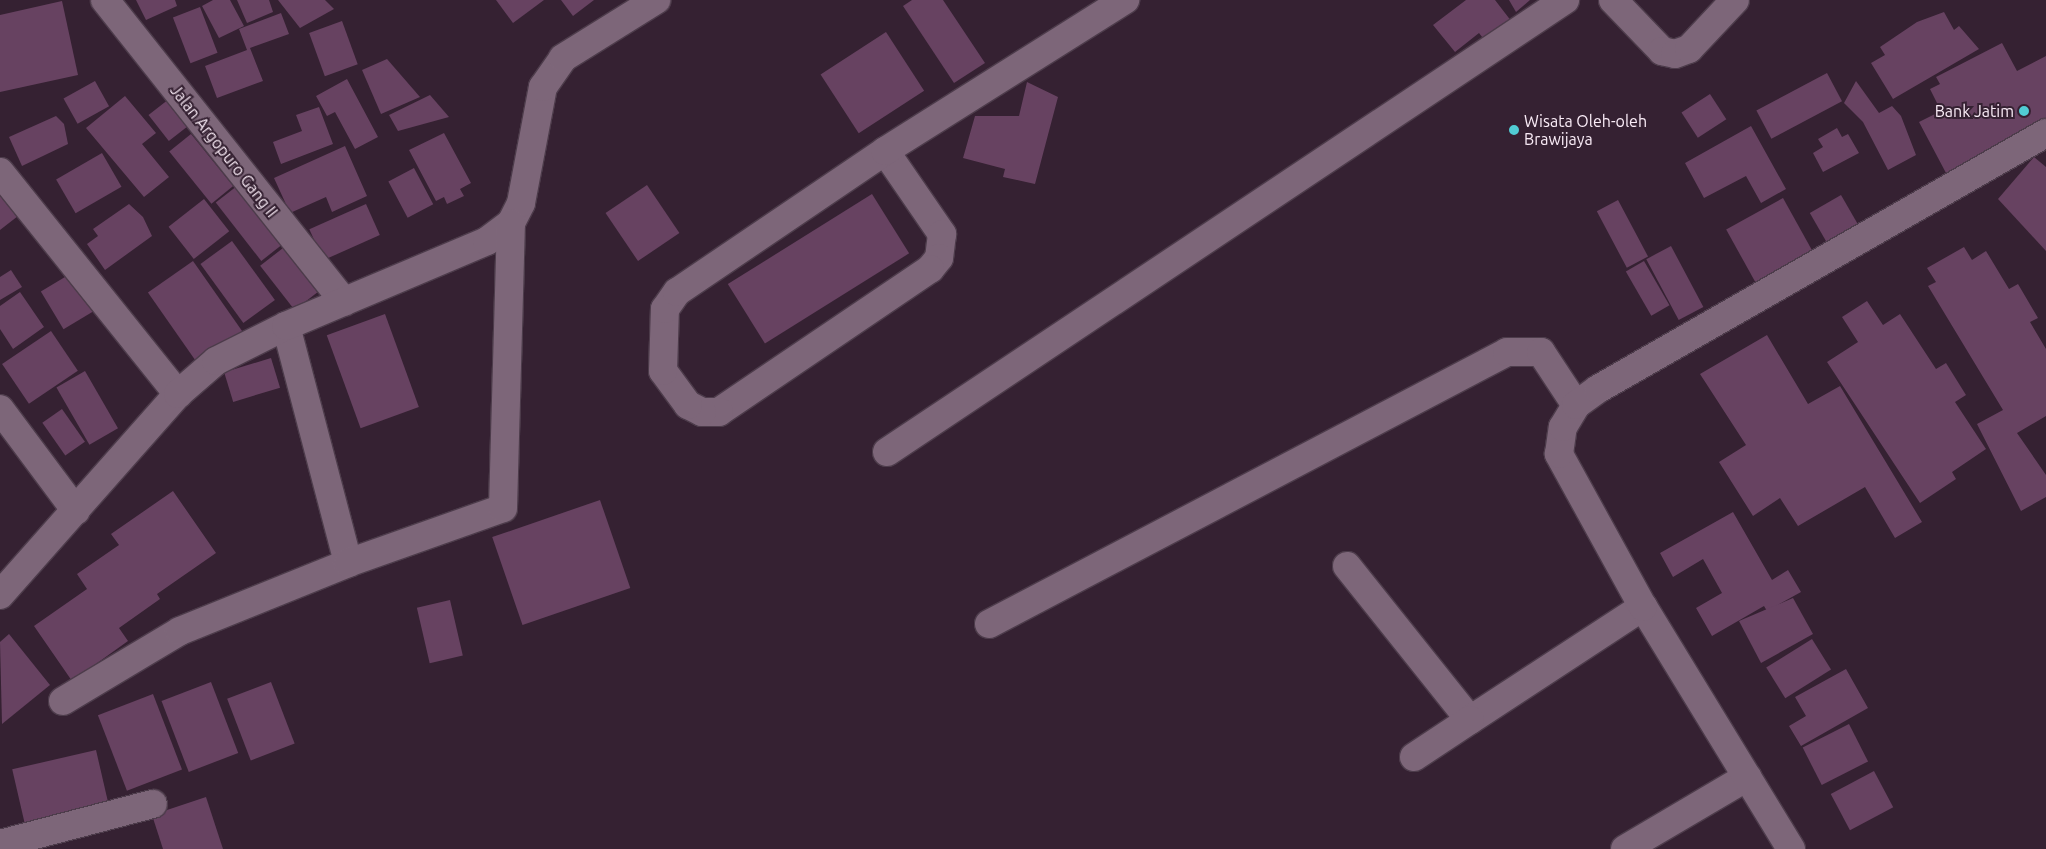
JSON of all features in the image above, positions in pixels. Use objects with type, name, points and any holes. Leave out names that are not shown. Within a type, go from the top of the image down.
[{"type":"street","name":"Jalan Argopuro Gang II","points":[[105,0],[344,302]]},
{"type":"street","points":[[63,701],[180,631],[348,563],[483,519],[503,508],[511,223],[521,203],[543,87],[563,58],[656,0]]},
{"type":"street","points":[[885,151],[942,234],[939,258],[930,269],[719,412],[702,412],[688,405],[663,371],[665,308],[670,300],[885,151],[1126,0]]},
{"type":"street","points":[[887,452],[1565,0]]},
{"type":"street","points":[[1613,0],[1662,51],[1675,54],[1689,49],[1735,0]]},
{"type":"street","points":[[1791,849],[1644,607],[1559,454],[1563,427],[1576,405],[2046,134]]},
{"type":"street","points":[[0,172],[178,394]]},
{"type":"street","points":[[0,595],[178,394],[216,361],[286,326],[487,242],[511,223]]},
{"type":"street","points":[[286,326],[348,563]]},
{"type":"street","points":[[988,624],[1507,352],[1542,352],[1576,405]]},
{"type":"street","points":[[0,409],[76,511]]},
{"type":"street","points":[[1347,566],[1470,720]]},
{"type":"street","points":[[1414,758],[1644,607]]},
{"type":"street","points":[[1625,849],[1747,777]]},
{"type":"street","points":[[0,844],[153,804]]},
{"type":"building","points":[[136,0],[175,0],[177,6],[146,20]]},
{"type":"building","points":[[213,0],[230,0],[244,26],[219,38],[202,6]]},
{"type":"building","points":[[237,0],[269,0],[273,12],[247,23]]},
{"type":"building","points":[[278,0],[325,0],[334,9],[300,28]]},
{"type":"building","points":[[496,0],[544,0],[513,23]]},
{"type":"building","points":[[561,0],[594,0],[573,16]]},
{"type":"building","points":[[912,0],[943,0],[985,63],[954,83],[903,6]]},
{"type":"building","points":[[1466,0],[1495,0],[1515,26],[1489,46],[1479,33],[1455,52],[1433,25]]},
{"type":"building","points":[[1509,0],[1530,0],[1516,12]]},
{"type":"building","points":[[62,1],[78,75],[0,92],[0,15]]},
{"type":"building","points":[[200,7],[218,53],[190,63],[173,17]]},
{"type":"building","points":[[1944,12],[1954,30],[1959,26],[1979,49],[1893,99],[1871,63],[1885,55],[1880,47],[1917,22]]},
{"type":"building","points":[[281,13],[289,34],[250,48],[263,81],[217,98],[205,66],[247,50],[239,29]]},
{"type":"building","points":[[342,21],[358,64],[325,76],[309,33]]},
{"type":"building","points":[[886,32],[924,91],[859,133],[821,74]]},
{"type":"building","points":[[2002,43],[2017,71],[2046,56],[2046,121],[1946,173],[1919,122],[1941,111],[1930,89],[1940,84],[1936,77]]},
{"type":"building","points":[[387,59],[420,97],[381,114],[362,70]]},
{"type":"building","points":[[1827,73],[1842,101],[1771,139],[1756,111]]},
{"type":"building","points":[[347,79],[378,137],[355,149],[335,112],[327,116],[316,96]]},
{"type":"building","points":[[95,81],[109,106],[78,124],[64,98]]},
{"type":"building","points":[[1856,81],[1879,113],[1892,106],[1901,116],[1916,155],[1888,170],[1863,122],[1844,103]]},
{"type":"building","points":[[1027,82],[1058,97],[1035,184],[1003,177],[1005,169],[963,158],[975,116],[1019,116]]},
{"type":"building","points":[[1710,94],[1726,119],[1698,138],[1681,113]]},
{"type":"building","points":[[430,95],[449,117],[398,131],[389,115]]},
{"type":"building","points":[[125,96],[156,133],[142,144],[169,177],[144,197],[86,128]]},
{"type":"building","points":[[169,99],[189,125],[169,141],[149,115]]},
{"type":"building","points":[[319,107],[333,144],[281,164],[273,142],[302,131],[296,115]]},
{"type":"building","points":[[56,116],[64,124],[68,144],[22,166],[9,137]]},
{"type":"building","points":[[1751,126],[1786,189],[1761,203],[1746,176],[1704,198],[1685,163]]},
{"type":"building","points":[[1837,128],[1842,137],[1848,134],[1859,153],[1823,172],[1813,153],[1823,147],[1818,139]]},
{"type":"building","points":[[444,133],[471,183],[460,189],[464,196],[447,204],[444,197],[436,201],[409,150]]},
{"type":"building","points":[[191,134],[233,186],[211,204],[169,152]]},
{"type":"building","points":[[345,146],[367,196],[332,212],[326,197],[290,213],[274,178]]},
{"type":"building","points":[[102,153],[122,187],[76,213],[56,180]]},
{"type":"building","points":[[2034,157],[2046,167],[2046,251],[1998,199]]},
{"type":"building","points":[[414,168],[433,204],[408,218],[388,182]]},
{"type":"building","points":[[0,176],[27,209],[0,230]]},
{"type":"building","points":[[647,185],[679,233],[638,261],[606,213]]},
{"type":"building","points":[[237,186],[283,244],[261,261],[216,203]]},
{"type":"building","points":[[872,194],[909,253],[765,343],[728,284]]},
{"type":"building","points":[[1841,195],[1858,224],[1827,242],[1810,213]]},
{"type":"building","points":[[1783,198],[1814,253],[1757,285],[1726,230]]},
{"type":"building","points":[[204,199],[229,231],[194,259],[169,227]]},
{"type":"building","points":[[1618,200],[1648,257],[1627,268],[1597,211]]},
{"type":"building","points":[[129,204],[143,217],[152,236],[105,270],[87,244],[98,236],[93,229]]},
{"type":"building","points":[[366,204],[380,235],[323,260],[309,229]]},
{"type":"building","points":[[232,241],[275,300],[243,323],[200,264]]},
{"type":"building","points":[[1671,246],[1703,307],[1679,320],[1646,259]]},
{"type":"building","points":[[1964,247],[1972,260],[1986,251],[2009,289],[2018,284],[2038,318],[2030,322],[2046,349],[2046,416],[2017,433],[2046,475],[2046,497],[2021,511],[1977,424],[2003,410],[1928,286],[1936,282],[1927,268]]},
{"type":"building","points":[[283,248],[317,292],[295,310],[260,266]]},
{"type":"building","points":[[193,261],[246,336],[201,368],[148,293]]},
{"type":"building","points":[[1644,261],[1670,305],[1651,316],[1626,272]]},
{"type":"building","points":[[11,270],[22,287],[0,300],[0,277]]},
{"type":"building","points":[[70,274],[93,312],[64,329],[41,292]]},
{"type":"building","points":[[20,292],[44,327],[13,349],[0,329],[0,306]]},
{"type":"building","points":[[1867,301],[1883,325],[1900,314],[1936,369],[1946,363],[1966,395],[1955,402],[1986,449],[1952,472],[1956,479],[1920,503],[1827,362],[1858,342],[1842,317]]},
{"type":"building","points":[[385,314],[419,407],[361,428],[327,335]]},
{"type":"building","points":[[51,331],[78,371],[29,404],[2,364]]},
{"type":"building","points":[[1767,335],[1808,404],[1840,386],[1922,522],[1895,538],[1865,487],[1798,526],[1780,498],[1753,516],[1719,462],[1746,445],[1700,374]]},
{"type":"building","points":[[271,358],[280,388],[233,402],[224,372]]},
{"type":"building","points":[[85,371],[118,428],[89,445],[56,388]]},
{"type":"building","points":[[62,409],[85,442],[65,456],[42,423]]},
{"type":"building","points":[[173,491],[216,553],[157,594],[160,599],[119,628],[128,641],[72,681],[34,626],[87,589],[77,574],[119,545],[111,534]]},
{"type":"building","points":[[600,500],[630,588],[522,625],[492,537]]},
{"type":"building","points":[[1733,512],[1772,580],[1788,570],[1801,592],[1767,611],[1764,606],[1712,636],[1696,608],[1722,593],[1703,559],[1673,577],[1660,553]]},
{"type":"building","points":[[1793,598],[1813,634],[1761,663],[1739,621]]},
{"type":"building","points":[[450,600],[463,656],[430,663],[417,608]]},
{"type":"building","points":[[9,634],[50,685],[2,724],[0,642]]},
{"type":"building","points":[[1812,639],[1831,670],[1785,698],[1766,668]]},
{"type":"building","points":[[1846,669],[1868,708],[1801,746],[1789,726],[1806,716],[1795,697]]},
{"type":"building","points":[[211,682],[238,753],[189,772],[162,701]]},
{"type":"building","points":[[271,682],[295,744],[251,760],[227,699]]},
{"type":"building","points":[[153,694],[182,770],[127,791],[98,715]]},
{"type":"building","points":[[1849,724],[1868,761],[1822,785],[1803,748]]},
{"type":"building","points":[[96,750],[109,807],[25,827],[12,769]]},
{"type":"building","points":[[1874,771],[1893,807],[1850,830],[1831,794]]},
{"type":"building","points":[[206,797],[223,849],[163,849],[152,815]]},
{"type":"place","name":"Bank Jatim","points":[[2024,111]]},
{"type":"place","name":"Wisata Oleh-oleh Brawijaya","points":[[1514,130]]}]
